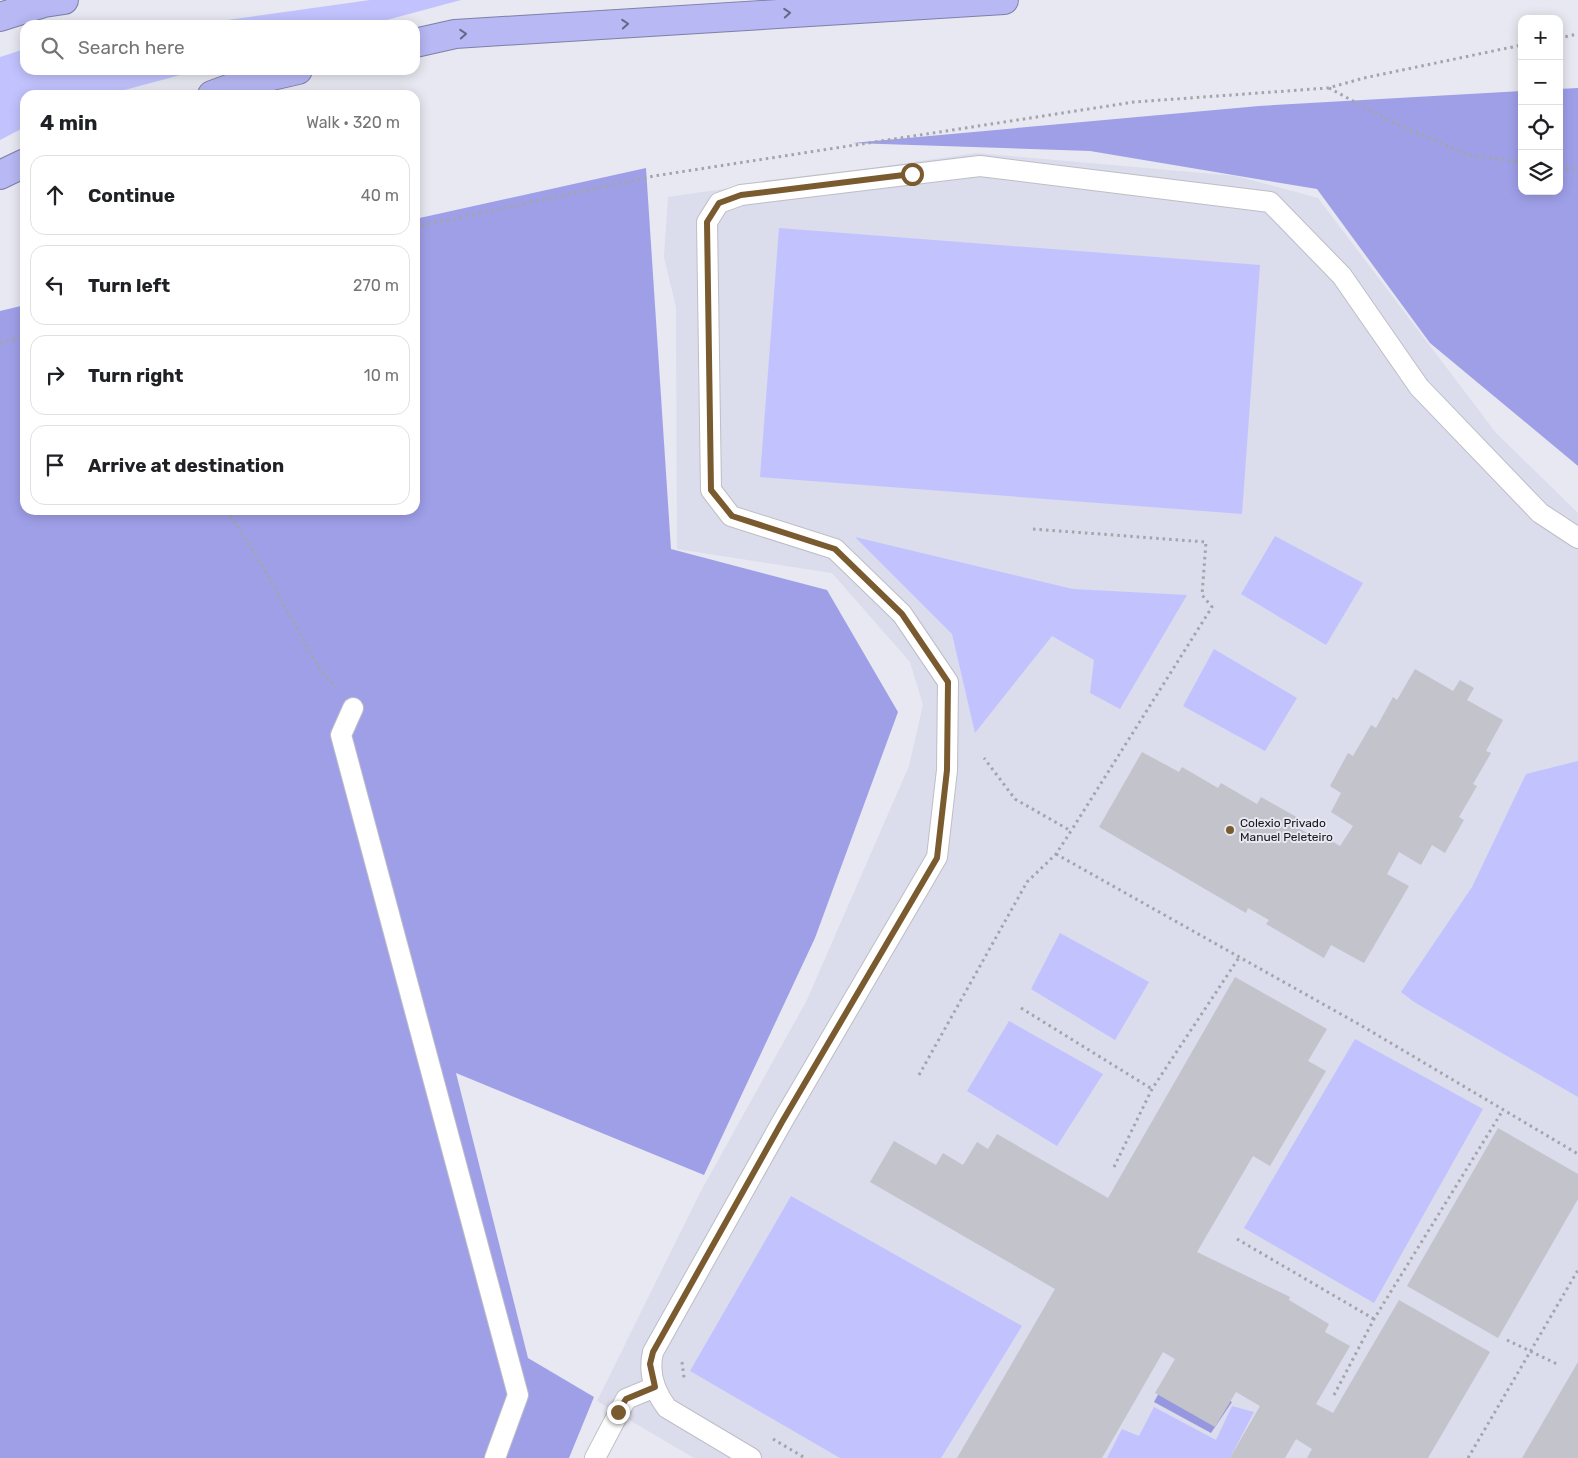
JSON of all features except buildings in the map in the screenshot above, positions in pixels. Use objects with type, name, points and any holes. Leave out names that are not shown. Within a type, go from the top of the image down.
[{"type":"highway","points":[[0,18],[44,4],[64,0]]},
{"type":"highway","points":[[420,42],[455,34],[1004,0]]},
{"type":"highway","points":[[226,90],[250,81],[276,75]]},
{"type":"highway","points":[[0,175],[20,165]]},
{"type":"lane","points":[[751,1458],[667,1408],[655,1387],[650,1364],[653,1352],[782,1122],[937,858],[947,770],[948,682],[902,614],[835,549],[732,516],[711,490],[707,222],[719,203],[741,195],[980,166],[1270,202],[1342,276],[1419,387],[1540,513],[1578,538]]},
{"type":"lane","points":[[353,708],[341,735],[518,1395],[495,1458]]},
{"type":"lane","points":[[595,1458],[626,1399],[655,1387]]},
{"type":"path","points":[[1563,37],[1578,34]]},
{"type":"path","points":[[420,226],[654,176],[1134,102],[1328,88],[1364,78],[1518,46]]},
{"type":"path","points":[[1328,88],[1390,121],[1468,154],[1518,161]]},
{"type":"path","points":[[1563,168],[1578,170]]},
{"type":"path","points":[[0,343],[20,337]]},
{"type":"path","points":[[230,515],[264,568],[317,665],[353,708]]},
{"type":"path","points":[[919,1075],[1027,882],[1056,854],[1212,606],[1202,595],[1206,542],[1033,529]]},
{"type":"path","points":[[984,758],[1015,799],[1071,831]]},
{"type":"path","points":[[1056,854],[1240,956],[1578,1154]]},
{"type":"path","points":[[1114,1167],[1152,1089],[1240,956]]},
{"type":"path","points":[[1021,1008],[1152,1089]]},
{"type":"path","points":[[1334,1395],[1374,1319],[1503,1110]]},
{"type":"path","points":[[1237,1239],[1374,1319]]},
{"type":"path","points":[[1468,1458],[1578,1270]]},
{"type":"path","points":[[1507,1340],[1530,1353],[1557,1364]]},
{"type":"path","points":[[680,1354],[685,1387]]},
{"type":"path","points":[[770,1438],[805,1458]]},
{"type":"shaded area","points":[[370,0],[461,0],[387,20],[228,20]]},
{"type":"shaded area","points":[[20,51],[20,75],[180,75],[125,90],[20,90],[20,130],[0,140],[0,57]]},
{"type":"shaded area","points":[[1578,88],[1578,466],[1430,343],[1317,189],[1090,151],[852,143],[1259,106],[1518,91],[1518,195],[1563,195],[1563,89]]},
{"type":"shaded area","name":"Colexio Privado Manuel Peleteiro","points":[[977,153],[1236,176],[1318,198],[1496,433],[1578,513],[1578,1458],[694,1458],[597,1401],[701,1191],[807,1000],[909,766],[923,705],[910,662],[832,573],[677,549],[676,307],[664,257],[668,197]]},
{"type":"shaded area","points":[[646,168],[671,549],[827,590],[898,712],[815,938],[704,1175],[456,1073],[528,1358],[594,1397],[569,1458],[0,1458],[0,311],[20,306],[20,515],[420,515],[420,218]]},
{"type":"shaded area","points":[[779,228],[1260,265],[1242,514],[760,477]]},
{"type":"shaded area","points":[[1275,536],[1363,583],[1326,645],[1241,594]]},
{"type":"shaded area","points":[[855,537],[1073,589],[1187,595],[1120,709],[1090,693],[1094,660],[1052,636],[975,733],[952,634]]},
{"type":"shaded area","points":[[1214,649],[1297,698],[1265,751],[1183,706]]},
{"type":"shaded area","points":[[1578,761],[1578,1097],[1414,1002],[1401,992],[1472,887],[1526,774]]},
{"type":"shaded area","points":[[1060,933],[1149,982],[1115,1040],[1031,989]]},
{"type":"shaded area","points":[[1009,1021],[1103,1074],[1057,1146],[967,1091]]},
{"type":"shaded area","points":[[1355,1039],[1483,1109],[1374,1303],[1244,1228]]},
{"type":"shaded area","points":[[791,1196],[1022,1326],[941,1458],[840,1458],[690,1371]]},
{"type":"shaded area","points":[[1173,1367],[1232,1402],[1211,1433],[1154,1402]]},
{"type":"shaded area","points":[[1232,1406],[1254,1412],[1230,1458],[1107,1458],[1122,1429],[1139,1436],[1154,1407],[1216,1440]]},
{"type":"place","name":"Colexio Privado Manuel Peleteiro","points":[[1230,830]]},
{"type":"route","points":[[618,1412],[626,1399],[636,1393],[655,1387],[650,1364],[653,1352],[782,1122],[937,858],[947,770],[948,682],[902,614],[835,549],[732,516],[711,490],[707,222],[719,203],[741,195],[912,174]]}]
